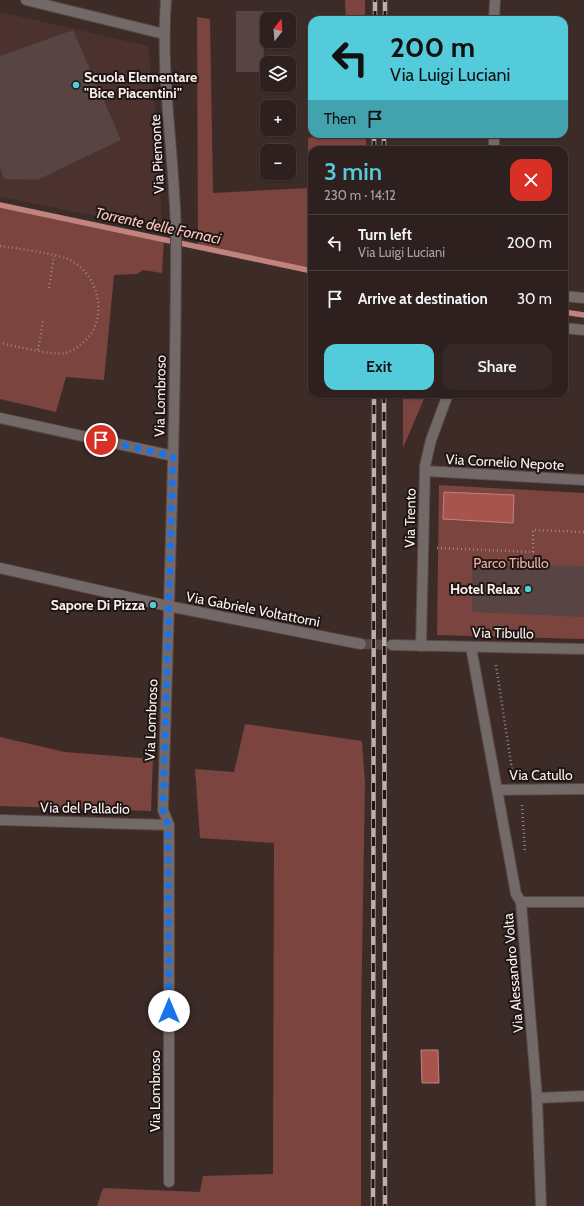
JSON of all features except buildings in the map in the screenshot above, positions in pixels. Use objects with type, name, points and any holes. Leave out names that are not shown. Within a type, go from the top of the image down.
[{"type":"street","points":[[26,0],[164,34]]},
{"type":"street","name":"Via Piemonte","points":[[166,0],[164,34],[176,233],[175,258]]},
{"type":"street","points":[[494,0],[494,16]]},
{"type":"street","name":"Via Lombroso","points":[[170,1182],[168,825],[163,810],[173,456],[175,258]]},
{"type":"street","points":[[568,296],[584,298]]},
{"type":"street","points":[[568,328],[584,330]]},
{"type":"street","name":"Via Trento","points":[[421,646],[425,471],[431,440],[447,398]]},
{"type":"street","points":[[0,418],[173,456]]},
{"type":"street","name":"Via Cornelio Nepote","points":[[425,471],[584,480]]},
{"type":"street","name":"Via Gabriele Voltattorni","points":[[0,568],[168,606],[361,644]]},
{"type":"street","points":[[392,645],[421,646]]},
{"type":"street","name":"Via Tibullo","points":[[421,646],[584,649]]},
{"type":"street","name":"Via Alessandro Volta","points":[[471,647],[516,894],[522,902],[537,1098],[541,1206]]},
{"type":"street","name":"Via Catullo","points":[[497,790],[584,789]]},
{"type":"street","name":"Via del Palladio","points":[[0,820],[168,825]]},
{"type":"street","points":[[522,902],[584,902]]},
{"type":"street","points":[[537,1098],[584,1096]]},
{"type":"path","points":[[0,246],[71,260],[89,278],[98,299],[99,312],[95,329],[89,339],[66,353],[38,350],[0,343]]},
{"type":"path","points":[[48,288],[54,256]]},
{"type":"path","points":[[38,350],[43,321]]},
{"type":"path","points":[[424,547],[533,552],[533,530],[584,532]]},
{"type":"path","points":[[496,665],[513,777],[521,777]]},
{"type":"path","points":[[521,805],[525,858]]},
{"type":"shaded area","name":"Scuola Elementare \"Bice Piacentini\"","points":[[0,12],[148,46],[157,123],[162,229],[0,197]]},
{"type":"shaded area","points":[[444,492],[514,495],[513,523],[443,519]]},
{"type":"shaded area","points":[[421,1050],[438,1050],[439,1083],[422,1083]]},
{"type":"green space","points":[[345,0],[365,0],[365,16],[346,16]]},
{"type":"green space","points":[[197,17],[210,19],[213,193],[308,188],[308,270],[198,247]]},
{"type":"green space","points":[[308,138],[366,138],[366,146],[308,146]]},
{"type":"green space","points":[[0,205],[164,240],[162,273],[143,270],[137,274],[114,275],[104,380],[66,377],[56,412],[0,399]]},
{"type":"green space","points":[[403,398],[424,398],[403,448]]},
{"type":"green space","name":"Parco Tibullo","points":[[439,485],[584,493],[584,639],[437,635]]},
{"type":"green space","points":[[245,724],[362,741],[365,782],[361,1021],[361,1206],[97,1206],[103,1188],[200,1192],[203,1176],[273,1174],[274,843],[200,838],[195,769],[234,772]]},
{"type":"green space","points":[[0,737],[65,752],[153,759],[151,811],[0,806]]},
{"type":"waterway","name":"Torrente delle Fornaci","points":[[0,205],[308,270]]},
{"type":"waterway","name":"Torrente delle Fornaci","points":[[568,313],[584,315]]},
{"type":"tunnel","points":[[361,644],[392,645]]},
{"type":"railway","points":[[375,0],[375,16]]},
{"type":"railway","points":[[385,0],[385,16]]},
{"type":"railway","points":[[374,138],[374,146]]},
{"type":"railway","points":[[384,138],[384,146]]},
{"type":"railway","points":[[373,1206],[374,398]]},
{"type":"railway","points":[[384,398],[385,1206]]},
{"type":"place","name":"Scuola Elementare \"Bice Piacentini\"","points":[[76,85]]},
{"type":"place","name":"Hotel Relax","points":[[528,589]]},
{"type":"place","name":"Sapore Di Pizza","points":[[153,605]]},
{"type":"route","points":[[101,440],[173,456],[163,810],[168,825],[169,1011]]}]
